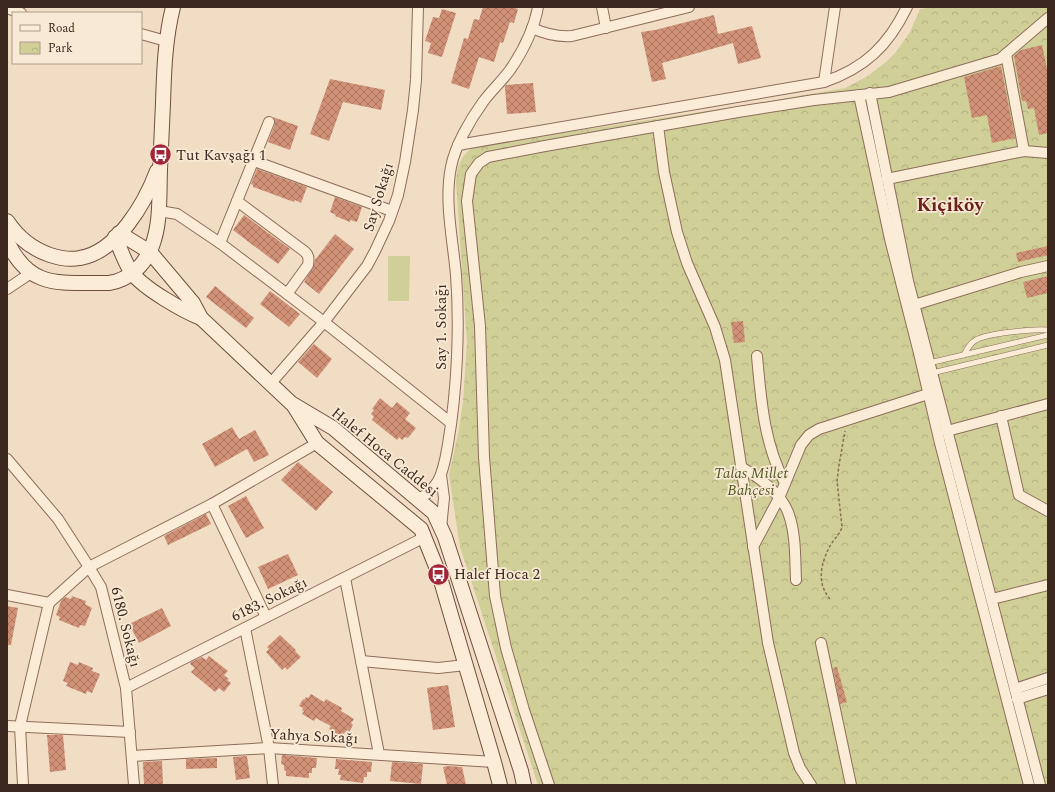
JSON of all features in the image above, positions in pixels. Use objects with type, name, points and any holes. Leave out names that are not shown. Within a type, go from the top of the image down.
[{"type":"main road","points":[[11,258],[19,262],[31,273],[50,282],[108,283],[122,280],[132,274],[141,265],[150,252],[155,238],[159,211],[164,65],[166,41],[173,7]]},
{"type":"main road","points":[[7,221],[13,229],[36,248],[63,258],[80,258],[96,252],[117,235],[139,209],[159,166],[160,155]]},
{"type":"main road","points":[[117,235],[150,252],[193,303],[201,318],[291,403],[317,443],[421,529],[439,574],[500,785]]},
{"type":"main road","points":[[117,235],[132,274],[147,286],[187,312],[201,318]]},
{"type":"main road","points":[[7,241],[11,258]]},
{"type":"main road","points":[[11,258],[36,248]]},
{"type":"main road","points":[[31,273],[36,248]]},
{"type":"main road","name":"Halef Hoca Caddesi","points":[[291,403],[333,428],[434,513],[446,537],[521,771],[524,785]]},
{"type":"street","name":"Say Sokağı","points":[[271,383],[324,322],[367,266],[383,236],[392,211],[405,162],[413,110],[416,80],[418,7]]},
{"type":"street","name":"Say 1. Sokağı","points":[[418,500],[424,497],[434,487],[441,475],[447,451],[451,423],[456,357],[457,307],[448,189],[451,166],[458,145],[483,102],[517,59],[532,28],[538,7]]},
{"type":"street","points":[[602,7],[606,28]]},
{"type":"street","points":[[532,28],[548,34],[564,37],[572,36],[689,7]]},
{"type":"street","points":[[824,82],[835,7]]},
{"type":"street","points":[[458,145],[824,82],[849,72],[869,59],[887,40],[907,7]]},
{"type":"street","points":[[7,8],[18,12]]},
{"type":"street","points":[[549,785],[513,672],[502,631],[495,596],[484,457],[480,326],[467,201],[469,182],[473,170],[479,163],[488,157],[545,146],[814,100],[889,92],[1000,59],[1048,18]]},
{"type":"street","points":[[142,34],[166,41]]},
{"type":"street","points":[[1006,54],[1024,151]]},
{"type":"street","points":[[870,93],[908,281],[1040,785]]},
{"type":"street","points":[[859,95],[890,239],[940,443],[1029,785]]},
{"type":"street","points":[[220,243],[269,122]]},
{"type":"street","points":[[658,126],[664,172],[677,232],[687,263],[715,327],[725,360],[768,644],[781,703],[797,761],[811,785]]},
{"type":"street","points":[[887,179],[1024,151],[1048,153]]},
{"type":"street","points":[[254,161],[392,211]]},
{"type":"street","points":[[237,201],[308,255],[308,264],[287,294]]},
{"type":"street","points":[[159,211],[177,214],[220,243],[324,322],[451,423]]},
{"type":"street","points":[[914,305],[1022,272],[1048,266]]},
{"type":"street","points":[[7,289],[31,273]]},
{"type":"street","points":[[757,356],[762,408],[773,459],[785,483]]},
{"type":"street","points":[[753,547],[779,498],[801,445],[809,435],[820,429],[928,394]]},
{"type":"street","points":[[947,431],[1048,404]]},
{"type":"street","points":[[1002,416],[1019,495],[1048,512]]},
{"type":"street","points":[[23,785],[20,726],[49,603],[89,567],[212,504],[317,443]]},
{"type":"street","name":"6180. Sokağı","points":[[7,459],[58,519],[101,587],[126,688],[134,785]]},
{"type":"street","points":[[741,467],[762,480],[779,498],[789,514],[793,532],[796,580]]},
{"type":"street","points":[[441,475],[444,498],[441,528]]},
{"type":"street","points":[[212,504],[266,617]]},
{"type":"street","name":"6183. Sokağı","points":[[126,688],[425,537]]},
{"type":"street","points":[[344,578],[379,754]]},
{"type":"street","points":[[992,599],[1048,585]]},
{"type":"street","points":[[7,595],[49,603]]},
{"type":"street","points":[[245,628],[269,748],[273,785]]},
{"type":"street","points":[[821,643],[851,785]]},
{"type":"street","points":[[361,661],[438,668],[466,665]]},
{"type":"street","points":[[1016,694],[1048,678]]},
{"type":"street","points":[[1016,694],[1048,689]]},
{"type":"street","points":[[7,726],[130,732]]},
{"type":"street","name":"Yahya Sokağı","points":[[132,756],[269,748],[494,762]]},
{"type":"lane","points":[[964,355],[973,341],[980,338],[999,334],[1048,330]]},
{"type":"lane","points":[[930,368],[964,355],[1048,335]]},
{"type":"lane","points":[[930,368],[1048,346]]},
{"type":"path","points":[[830,599],[826,594],[820,580],[829,547],[842,527],[838,473],[848,420]]},
{"type":"green space","name":"Talas Millet Bahçesi","points":[[935,7],[1048,7],[1048,785],[538,785],[460,547],[449,475],[459,429],[463,401],[467,343],[456,182],[457,171],[461,161],[467,152],[477,146],[747,105],[845,88],[868,76],[896,52],[910,32],[920,9]]},
{"type":"green space","points":[[388,256],[410,256],[409,301],[388,301]]},
{"type":"building","points":[[483,7],[512,7],[518,9],[514,23],[510,22],[503,43],[500,42],[494,62],[479,57],[469,89],[451,83],[464,38],[468,39],[474,19],[479,20]]},
{"type":"building","points":[[442,9],[456,13],[442,57],[428,53],[431,43],[425,41],[433,17],[439,18]]},
{"type":"building","points":[[714,15],[718,34],[752,26],[761,58],[738,64],[733,43],[662,63],[666,79],[652,82],[641,32],[655,30]]},
{"type":"building","points":[[1042,45],[1048,73],[1048,133],[1039,135],[1034,108],[1028,109],[1026,101],[1022,101],[1014,56],[1021,50]]},
{"type":"building","points":[[1001,66],[1015,138],[992,143],[987,115],[972,118],[964,77]]},
{"type":"building","points":[[330,79],[385,90],[381,110],[343,102],[329,141],[310,134]]},
{"type":"building","points":[[533,83],[536,112],[507,114],[506,85]]},
{"type":"building","points":[[273,117],[298,126],[290,150],[268,142],[275,124]]},
{"type":"building","points":[[257,169],[307,187],[301,203],[295,200],[294,202],[253,187],[251,184]]},
{"type":"building","points":[[335,197],[362,207],[357,222],[350,220],[350,222],[335,216],[336,215],[330,212]]},
{"type":"building","points":[[244,215],[290,249],[278,264],[233,230]]},
{"type":"building","points":[[335,234],[354,249],[319,294],[304,282],[313,268],[315,260]]},
{"type":"building","points":[[1048,246],[1048,255],[1018,262],[1016,253]]},
{"type":"building","points":[[1048,276],[1048,293],[1027,298],[1023,282]]},
{"type":"building","points":[[215,286],[254,318],[246,328],[206,297]]},
{"type":"building","points":[[270,291],[300,314],[289,327],[260,304]]},
{"type":"building","points":[[743,321],[745,342],[734,343],[731,322]]},
{"type":"building","points":[[314,344],[332,359],[317,378],[298,362]]},
{"type":"building","points":[[380,398],[392,408],[397,402],[410,413],[405,419],[416,428],[408,438],[405,437],[402,440],[399,437],[397,440],[372,420],[374,417],[371,414],[374,410],[372,409]]},
{"type":"building","points":[[232,427],[239,439],[255,430],[269,455],[254,462],[247,449],[215,467],[202,444]]},
{"type":"building","points":[[298,462],[333,492],[316,511],[281,480]]},
{"type":"building","points":[[246,496],[264,528],[246,538],[228,506]]},
{"type":"building","points":[[206,514],[211,524],[168,545],[164,536]]},
{"type":"building","points":[[288,554],[298,575],[268,589],[258,567]]},
{"type":"building","points":[[72,596],[86,601],[85,604],[92,608],[85,626],[80,625],[79,628],[59,620],[60,617],[56,615],[61,601],[65,597],[71,599]]},
{"type":"building","points":[[7,606],[18,608],[11,645],[7,645]]},
{"type":"building","points":[[162,608],[171,626],[139,643],[129,624]]},
{"type":"building","points":[[280,635],[296,650],[295,651],[301,657],[287,670],[285,667],[282,670],[266,652],[269,649],[267,647]]},
{"type":"building","points":[[209,656],[228,671],[224,675],[231,683],[224,692],[219,688],[215,692],[191,672],[195,668],[190,664],[191,662],[202,657],[206,660]]},
{"type":"building","points":[[70,662],[78,665],[79,662],[93,668],[92,671],[100,674],[92,693],[87,691],[86,694],[66,686],[68,683],[63,681]]},
{"type":"building","points":[[837,667],[847,702],[840,704],[833,668]]},
{"type":"building","points":[[448,685],[455,727],[433,730],[427,688]]},
{"type":"building","points":[[311,694],[324,702],[326,699],[342,708],[341,711],[354,719],[351,723],[353,725],[348,734],[345,732],[340,736],[329,729],[331,726],[316,718],[314,721],[302,714],[304,711],[302,710],[303,708],[299,706],[303,699],[304,700],[306,697],[308,698]]},
{"type":"building","points":[[47,735],[63,735],[66,770],[50,772]]},
{"type":"building","points":[[282,755],[317,758],[316,768],[312,768],[312,773],[309,773],[309,778],[286,776],[284,765],[281,764]]},
{"type":"building","points":[[247,756],[250,778],[236,780],[233,757]]},
{"type":"building","points":[[217,758],[217,768],[186,769],[186,759]]},
{"type":"building","points":[[336,759],[372,762],[371,772],[367,772],[367,777],[364,777],[363,783],[340,780],[341,775],[338,775],[339,769],[335,769]]},
{"type":"building","points":[[162,761],[163,785],[144,785],[143,762]]},
{"type":"building","points":[[392,762],[423,764],[421,784],[390,781]]},
{"type":"building","points":[[443,767],[462,767],[466,785],[447,785]]},
{"type":"place","name":"Tut Kavşağı 1","points":[[160,155]]},
{"type":"place","name":"Halef Hoca 2","points":[[439,574]]},
{"type":"district","name":"Kiçiköy","points":[[950,204]]}]
